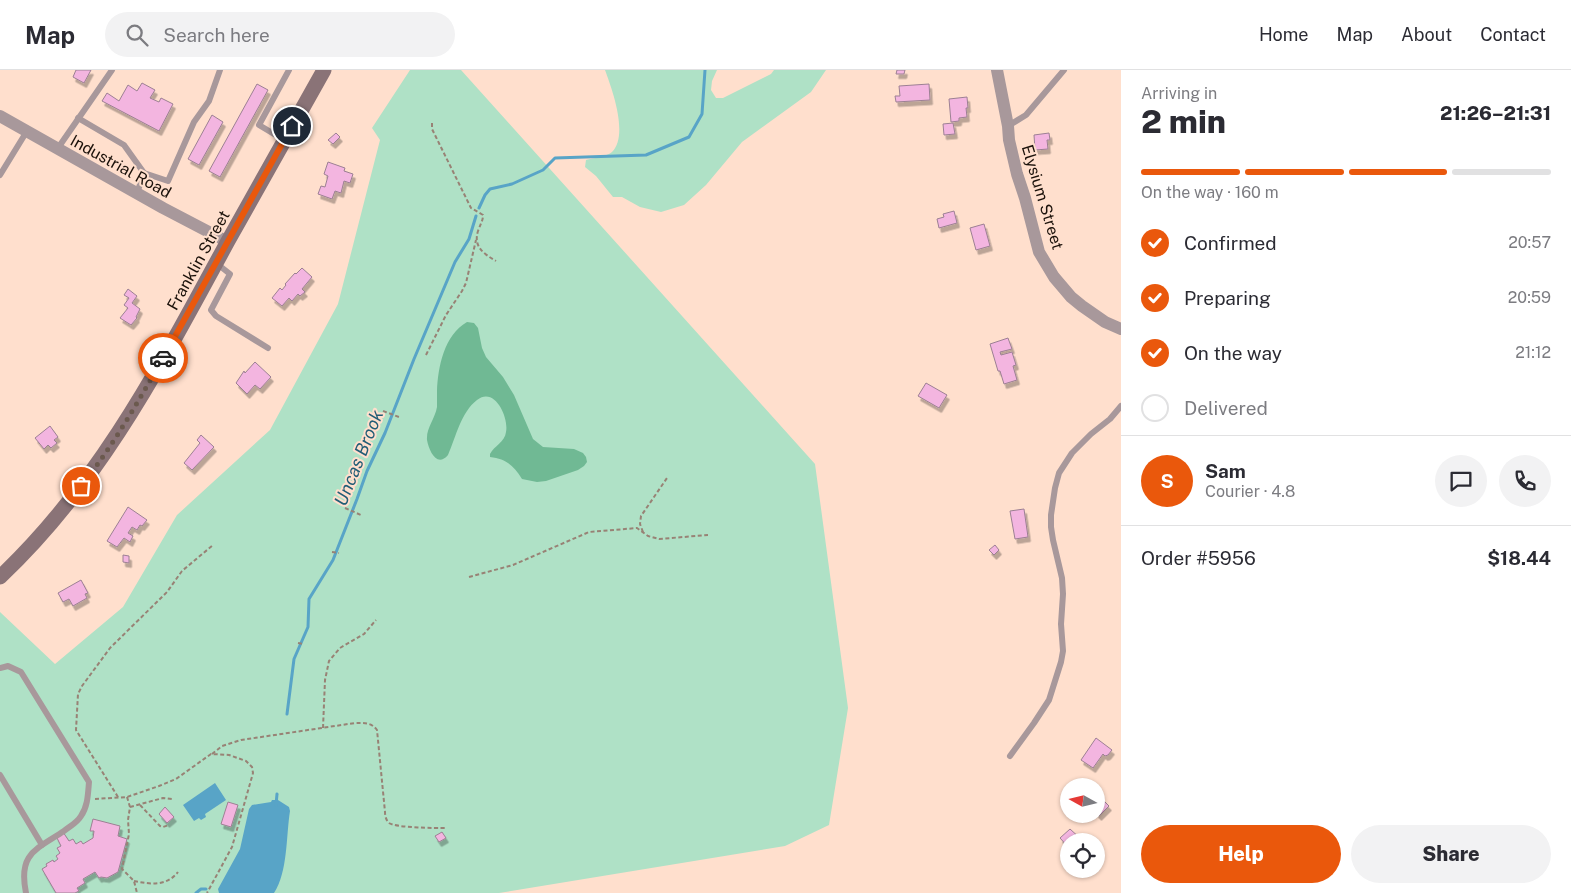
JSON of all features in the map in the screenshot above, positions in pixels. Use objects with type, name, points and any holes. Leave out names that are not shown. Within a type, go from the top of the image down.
[{"type":"main road","name":"Franklin Street","points":[[0,577],[52,523],[105,454],[128,420],[324,70]]},
{"type":"street","name":"Elysium Street","points":[[997,70],[1016,174],[1025,198],[1039,252],[1054,277],[1071,297],[1105,322],[1121,328]]},
{"type":"street","name":"Industrial Road","points":[[0,116],[228,242]]},
{"type":"lane","points":[[58,148],[112,70]]},
{"type":"lane","points":[[78,118],[124,145],[144,173],[168,182],[194,122],[209,101],[220,70]]},
{"type":"lane","points":[[285,140],[259,125],[289,70]]},
{"type":"lane","points":[[1008,126],[1026,115],[1064,70]]},
{"type":"lane","points":[[0,175],[28,132]]},
{"type":"lane","points":[[137,193],[144,173]]},
{"type":"lane","points":[[216,264],[230,274],[211,310],[216,316],[268,348]]},
{"type":"lane","points":[[1010,756],[1031,728],[1048,700],[1063,651],[1061,624],[1062,578],[1053,540],[1051,521],[1059,473],[1072,453],[1114,415],[1121,406]]},
{"type":"lane","points":[[0,668],[8,666],[21,672],[89,782],[87,799],[82,814],[76,822],[32,852],[26,862],[24,875],[26,893]]},
{"type":"lane","points":[[0,775],[42,845]]},
{"type":"path","points":[[426,355],[446,315],[466,283],[484,217],[474,210],[468,202],[435,134],[432,123]]},
{"type":"path","points":[[477,238],[477,243],[482,252],[496,261]]},
{"type":"path","points":[[383,410],[399,417]]},
{"type":"path","points":[[643,532],[640,524],[641,516],[667,478]]},
{"type":"path","points":[[346,508],[361,515]]},
{"type":"path","points":[[469,577],[513,565],[589,532],[638,528],[648,536],[659,540],[708,534]]},
{"type":"path","points":[[118,798],[76,730],[78,694],[110,648],[167,592],[182,571],[213,545]]},
{"type":"path","points":[[332,552],[338,553]]},
{"type":"path","points":[[323,728],[325,680],[329,661],[340,648],[364,634],[376,620]]},
{"type":"path","points":[[298,642],[304,644]]},
{"type":"path","points":[[87,799],[127,797],[159,786],[176,779],[222,746],[241,740],[355,723],[367,723],[373,725],[377,730],[385,812],[388,822],[400,826],[446,828]]},
{"type":"path","points":[[207,893],[232,847],[253,773],[252,767],[246,761],[229,755],[212,754]]},
{"type":"path","points":[[127,797],[130,807],[128,820],[129,834],[122,868],[134,881],[136,893]]},
{"type":"path","points":[[130,807],[163,798],[172,799]]},
{"type":"path","points":[[140,805],[160,826],[168,826]]},
{"type":"path","points":[[134,881],[152,884],[161,883],[178,872]]},
{"type":"green space","points":[[410,70],[461,70],[815,464],[848,708],[829,825],[785,846],[499,893],[0,893],[0,612],[55,664],[123,607],[177,515],[270,430],[338,304],[380,140],[372,128]]},
{"type":"green space","points":[[605,70],[717,70],[712,81],[711,90],[716,98],[723,98],[771,74],[774,70],[826,70],[811,92],[742,142],[706,185],[684,205],[661,212],[640,207],[622,197],[613,197],[596,176],[585,167],[586,160],[612,152],[617,144],[619,135],[618,112]]},
{"type":"green space","points":[[467,322],[474,323],[478,328],[486,357],[503,377],[514,395],[533,439],[543,447],[574,449],[583,453],[587,462],[584,466],[578,470],[546,481],[537,482],[522,479],[509,464],[500,459],[490,457],[492,451],[504,439],[506,426],[503,412],[495,400],[490,397],[484,397],[471,405],[460,425],[448,455],[440,460],[434,456],[428,444],[427,436],[437,407],[441,362],[453,335]]},
{"type":"water","points":[[215,783],[226,800],[205,814],[206,817],[194,821],[183,805]]},
{"type":"water","points":[[272,800],[278,800],[289,807],[290,811],[282,875],[274,893],[219,893],[218,889],[240,849],[249,809],[252,805],[271,802]]},
{"type":"building","points":[[76,70],[91,70],[84,83],[73,77]]},
{"type":"building","points":[[897,70],[905,70],[904,74],[896,74]]},
{"type":"building","points":[[142,83],[155,90],[150,98],[159,102],[161,98],[173,104],[159,131],[102,101],[107,93],[119,101],[128,85],[137,91]]},
{"type":"building","points":[[257,84],[268,90],[220,177],[209,171]]},
{"type":"building","points":[[929,84],[930,100],[896,102],[895,96],[900,96],[899,86]]},
{"type":"building","points":[[967,97],[967,117],[951,122],[949,99]]},
{"type":"building","points":[[212,115],[223,122],[199,165],[188,159]]},
{"type":"building","points":[[953,123],[955,134],[944,135],[943,124]]},
{"type":"building","points":[[336,133],[340,137],[333,144],[328,140]]},
{"type":"building","points":[[1049,133],[1050,140],[1047,140],[1048,149],[1035,150],[1034,135]]},
{"type":"building","points":[[328,162],[345,168],[344,171],[353,174],[350,183],[344,181],[341,193],[335,191],[332,199],[318,194],[321,186],[325,187],[328,176],[324,174]]},
{"type":"building","points":[[954,211],[957,223],[939,228],[937,219],[944,217],[943,214]]},
{"type":"building","points":[[984,224],[990,246],[976,250],[970,228]]},
{"type":"building","points":[[302,268],[312,277],[302,289],[305,292],[300,296],[298,294],[292,301],[289,298],[282,306],[272,298]]},
{"type":"building","points":[[128,289],[137,296],[132,303],[140,309],[137,318],[131,325],[120,318],[128,308],[124,305],[129,298],[124,295]]},
{"type":"building","points":[[1008,338],[1012,349],[1000,352],[1001,355],[1012,352],[1016,365],[1013,366],[1017,380],[1004,384],[990,344]]},
{"type":"building","points":[[255,362],[271,377],[260,389],[255,385],[247,394],[236,383],[244,371],[245,373]]},
{"type":"building","points":[[926,383],[947,395],[939,408],[918,396]]},
{"type":"building","points":[[50,426],[58,437],[54,440],[57,443],[51,448],[48,445],[44,449],[35,438]]},
{"type":"building","points":[[201,435],[214,447],[192,470],[184,463],[200,443],[197,440]]},
{"type":"building","points":[[128,507],[147,520],[137,530],[132,527],[128,533],[133,536],[130,542],[124,538],[117,547],[107,541]]},
{"type":"building","points":[[1024,509],[1028,537],[1015,539],[1010,511]]},
{"type":"building","points":[[995,545],[999,550],[994,555],[989,550]]},
{"type":"building","points":[[123,555],[129,556],[129,563],[123,562]]},
{"type":"building","points":[[81,580],[88,593],[85,594],[87,598],[73,606],[69,599],[63,602],[58,593]]},
{"type":"building","points":[[1096,738],[1112,750],[1108,755],[1105,756],[1103,754],[1093,768],[1081,760]]},
{"type":"building","points":[[228,802],[238,805],[231,827],[221,824]]},
{"type":"building","points":[[1105,802],[1109,806],[1105,810]]},
{"type":"building","points":[[165,807],[174,817],[167,823],[159,814]]},
{"type":"building","points":[[93,819],[120,826],[118,836],[127,839],[118,872],[107,878],[99,878],[95,872],[83,879],[85,883],[77,888],[79,891],[75,893],[56,893],[42,869],[47,866],[46,864],[58,859],[56,856],[60,853],[57,848],[61,846],[56,836],[63,832],[69,841],[73,839],[76,844],[81,841],[83,844],[93,838],[94,831],[90,831]]},
{"type":"building","points":[[1070,829],[1074,833],[1066,833]]},
{"type":"building","points":[[442,832],[446,838],[439,842],[435,836]]},
{"type":"waterway","name":"Uncas Brook","points":[[479,208],[490,189],[512,184],[543,170],[555,158],[646,155],[689,137],[702,114],[705,70]]},
{"type":"waterway","name":"Uncas Brook","points":[[287,714],[294,659],[308,627],[309,599],[333,560],[367,471],[385,433],[455,262],[469,239],[476,216]]},
{"type":"waterway","name":"Uncas Brook","points":[[276,805],[277,794]]},
{"type":"waterway","name":"Uncas Brook","points":[[196,893],[201,889],[206,889]]},
{"type":"way so far","points":[[81,486],[128,420],[163,358]]},
{"type":"route","points":[[163,358],[292,126]]}]
